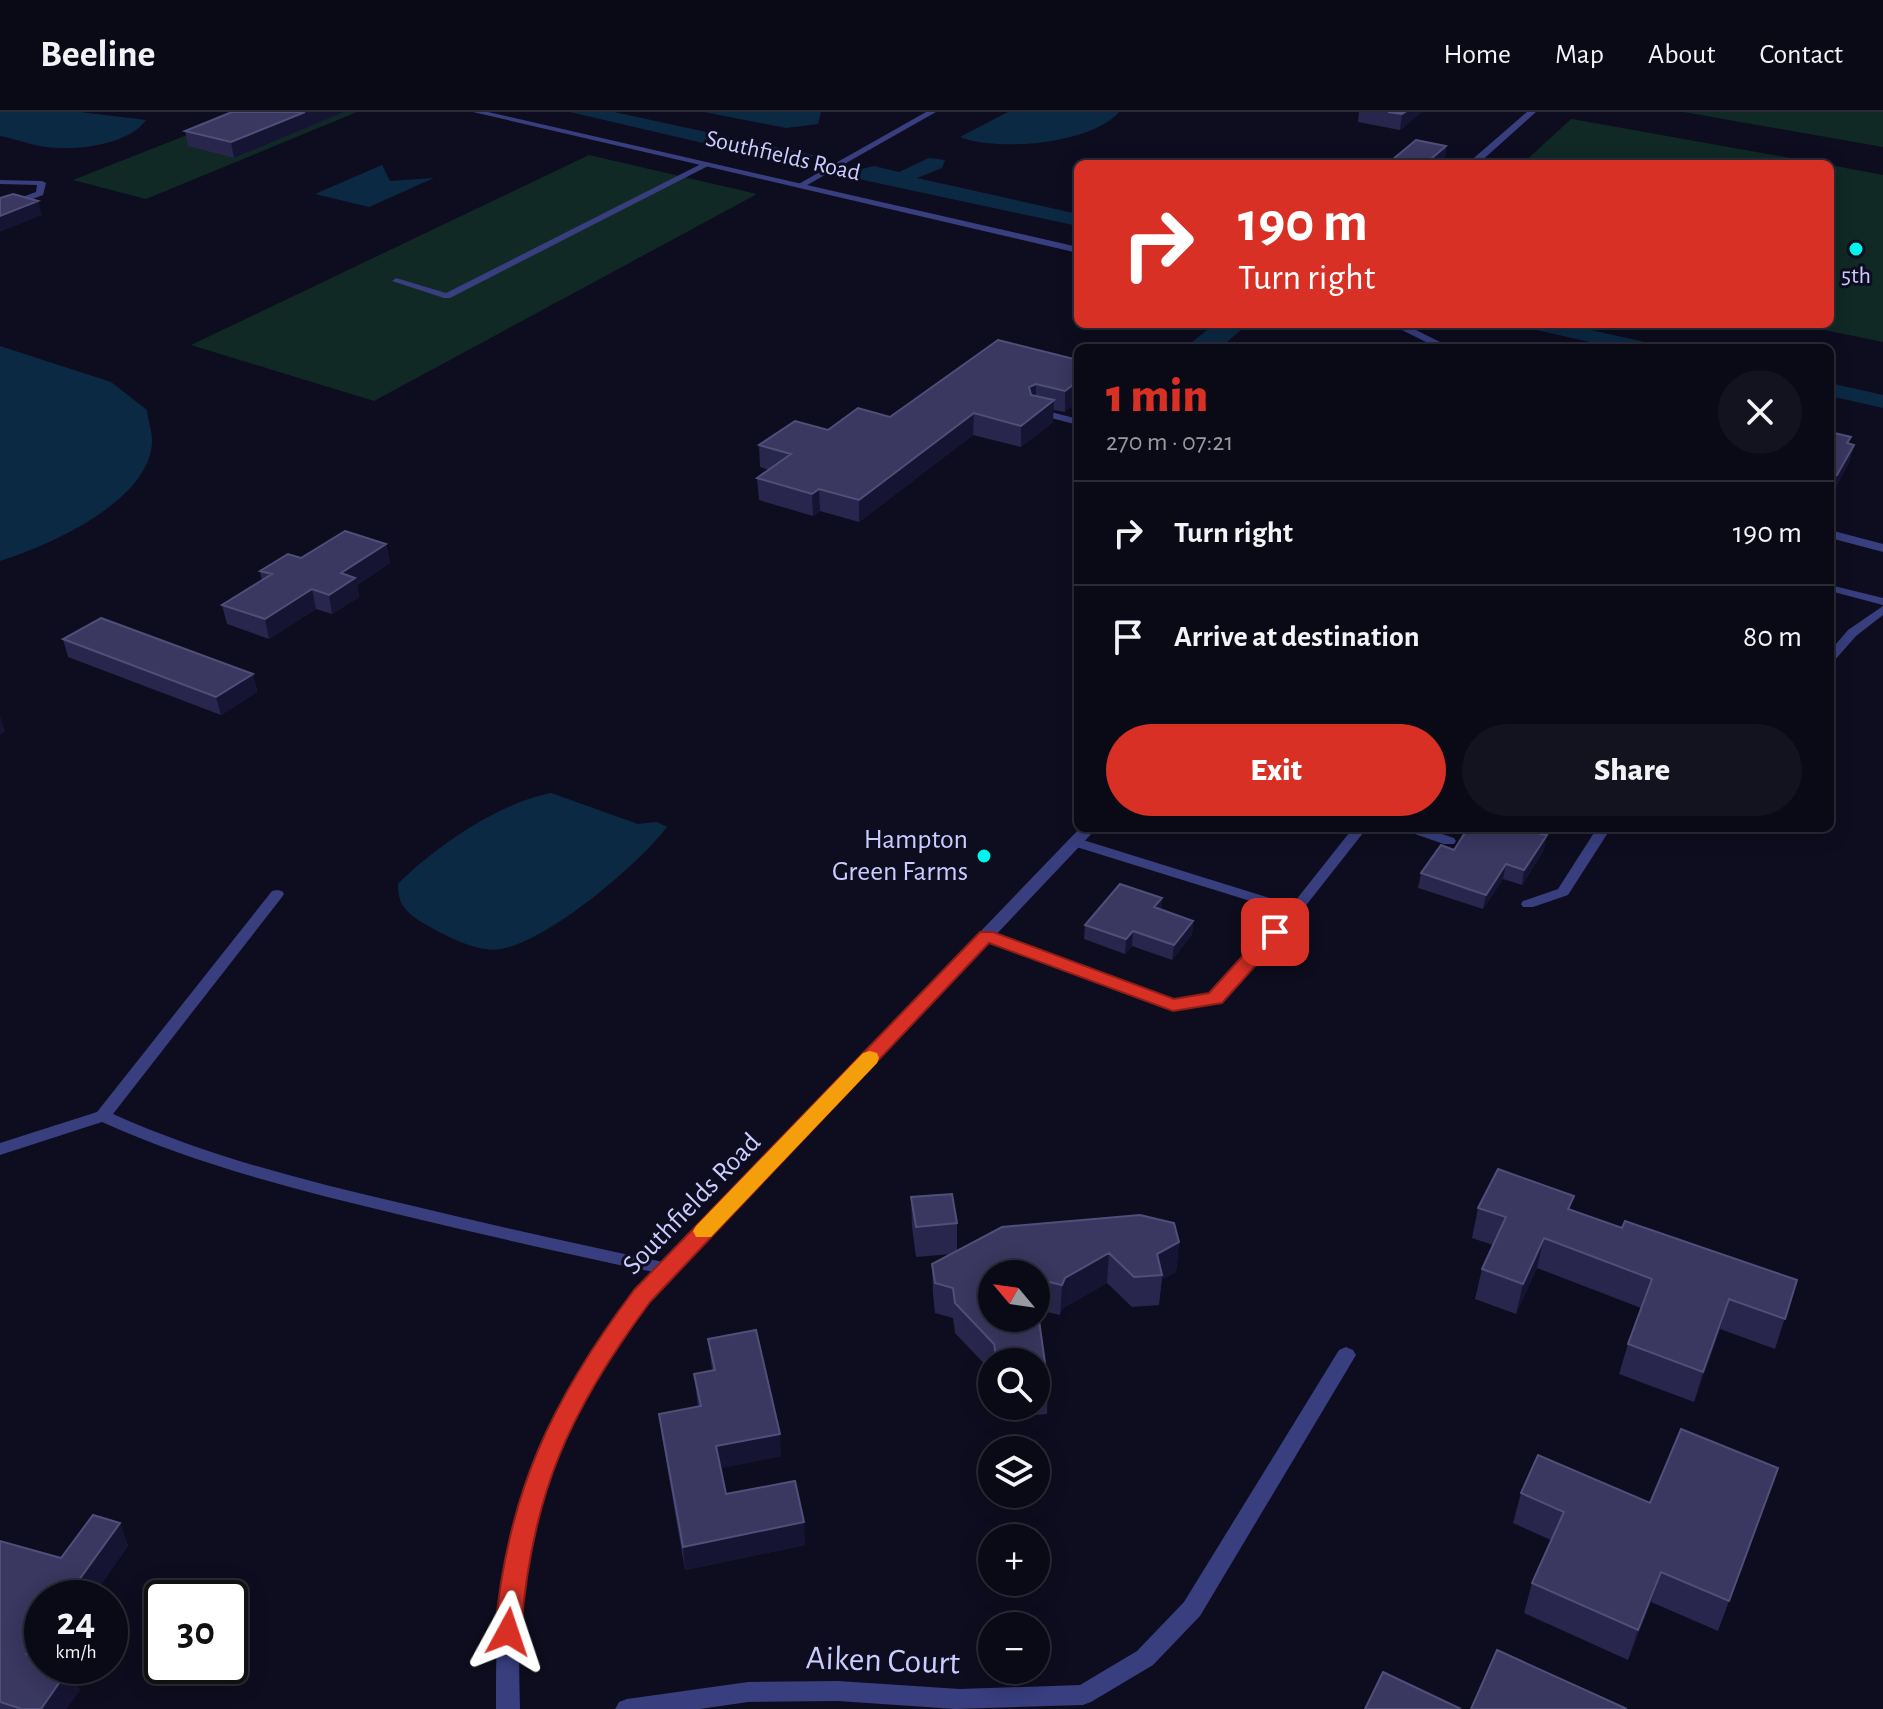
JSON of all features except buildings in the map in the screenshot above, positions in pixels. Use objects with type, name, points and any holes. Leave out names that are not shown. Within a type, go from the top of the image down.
[{"type":"street","name":"Southfields Road","points":[[477,112],[1074,249]]},
{"type":"street","points":[[1477,160],[1532,112]]},
{"type":"street","points":[[1404,328],[1438,344]]},
{"type":"street","points":[[1834,535],[1883,548]]},
{"type":"street","name":"Southfields Road","points":[[508,1709],[506,1660],[513,1576],[540,1471],[559,1423],[597,1356],[642,1296],[1082,835]]},
{"type":"street","name":"Aiken Court","points":[[627,1709],[748,1692],[838,1691],[960,1699],[1083,1695],[1145,1658],[1192,1609],[1346,1355]]},
{"type":"lane","points":[[799,186],[932,112]]},
{"type":"lane","points":[[396,281],[447,296],[706,165]]},
{"type":"lane","points":[[0,208],[40,193],[42,183],[3,184]]},
{"type":"lane","points":[[1035,411],[1074,420]]},
{"type":"lane","points":[[1834,589],[1883,602]]},
{"type":"lane","points":[[1834,653],[1852,633],[1883,609]]},
{"type":"lane","points":[[986,936],[1173,1005],[1215,998],[1295,910],[1357,832]]},
{"type":"lane","points":[[1423,832],[1449,841]]},
{"type":"lane","points":[[1528,904],[1563,892],[1601,832]]},
{"type":"lane","points":[[1082,835],[1295,910]]},
{"type":"lane","points":[[0,1149],[103,1116],[277,894]]},
{"type":"lane","points":[[103,1116],[180,1150],[284,1181],[570,1250],[668,1269]]},
{"type":"green space","points":[[245,112],[357,112],[146,199],[73,180]]},
{"type":"green space","points":[[1684,112],[1883,112],[1883,147]]},
{"type":"green space","points":[[1572,119],[1802,160],[1526,160]]},
{"type":"green space","points":[[589,155],[757,194],[374,401],[191,345]]},
{"type":"green space","name":"5th","points":[[1834,166],[1883,175],[1883,342],[1815,328],[1834,328]]},
{"type":"water","points":[[0,112],[80,112],[146,120],[124,137],[109,142],[60,148],[0,136]]},
{"type":"water","points":[[570,112],[614,112],[813,155],[810,161],[797,165]]},
{"type":"water","points":[[704,112],[821,112],[818,124],[786,128]]},
{"type":"water","points":[[1008,112],[1119,112],[1088,132],[1043,142],[997,144],[960,137]]},
{"type":"water","points":[[929,158],[945,160],[942,168],[917,178],[1074,213],[1074,225],[854,178],[858,170],[874,166],[899,172]]},
{"type":"water","points":[[382,165],[390,181],[434,178],[369,207],[315,194]]},
{"type":"water","points":[[1209,328],[1243,328],[1225,344],[1190,344]]},
{"type":"water","points":[[1528,328],[1582,328],[1654,344],[1599,344]]},
{"type":"water","points":[[0,346],[111,382],[147,410],[152,441],[147,463],[135,483],[116,501],[69,532],[0,561]]},
{"type":"water","points":[[1834,384],[1883,395],[1883,408],[1834,397]]},
{"type":"water","points":[[551,793],[638,824],[657,822],[667,827],[614,880],[567,917],[543,932],[501,949],[475,947],[456,940],[418,920],[403,906],[398,884],[449,841],[510,806]]},
{"type":"slow traffic","points":[[704,1231],[870,1058]]},
{"type":"place","name":"5th","points":[[1856,249]]},
{"type":"place","name":"Hampton Green Farms","points":[[984,856]]},
{"type":"route","points":[[508,1632],[513,1576],[524,1522],[540,1471],[559,1423],[597,1356],[642,1296],[986,936],[1173,1005],[1215,998],[1275,932]]}]
